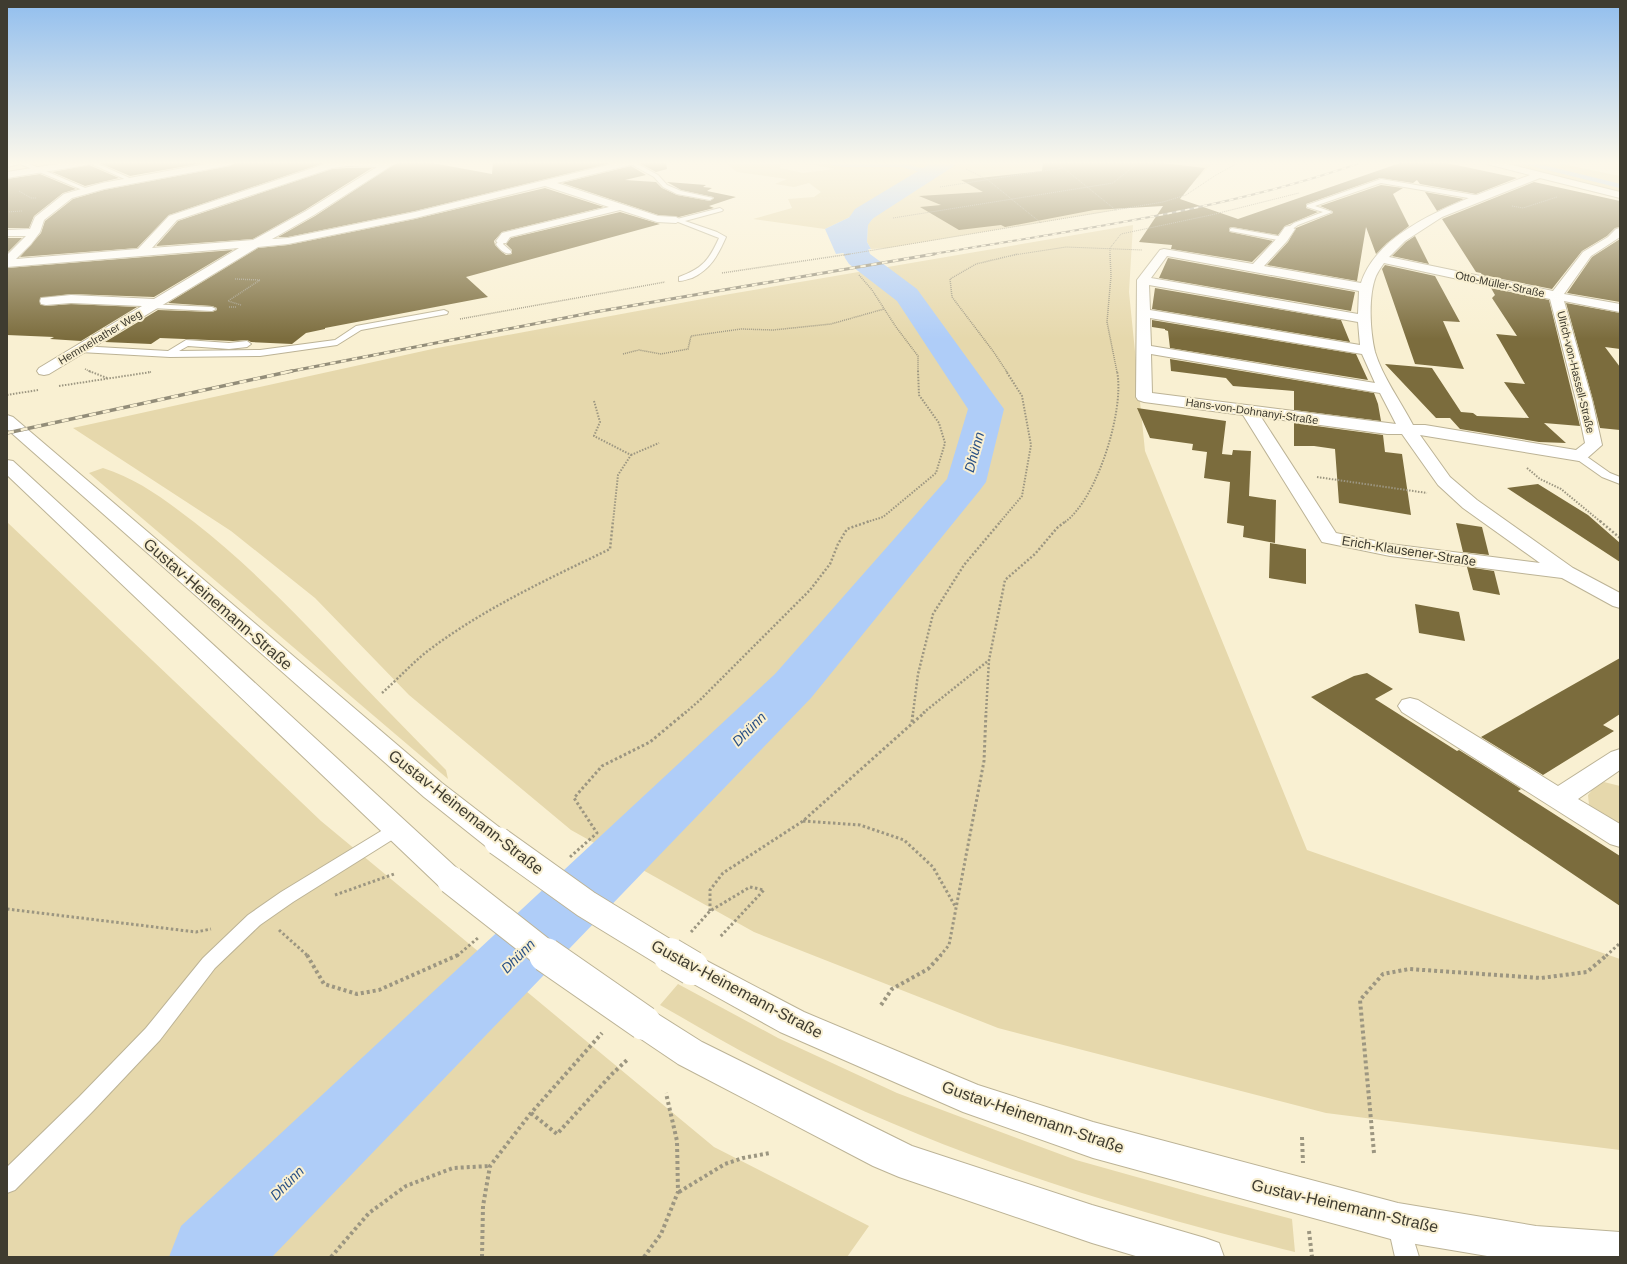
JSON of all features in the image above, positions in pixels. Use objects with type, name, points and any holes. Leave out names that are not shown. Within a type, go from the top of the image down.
[{"type":"street","points":[[8,260],[27,242],[34,232],[38,221]]},
{"type":"street","points":[[143,251],[170,221]]},
{"type":"street","name":"Hemmelrather Weg","points":[[44,371],[253,245],[296,221]]},
{"type":"street","points":[[8,260],[253,245],[288,241],[389,221]]},
{"type":"street","points":[[502,241],[506,235],[564,221]]},
{"type":"street","points":[[1428,221],[1401,239],[1381,258],[1370,275],[1366,288],[1364,319],[1368,351],[1374,367],[1407,429],[1444,481],[1465,499],[1566,572],[1620,602]]},
{"type":"street","name":"Ulrich-von-Hassell-Straße","points":[[1579,456],[1594,445],[1584,400],[1556,296],[1587,254],[1612,239],[1620,230]]},
{"type":"street","points":[[7,233],[34,232]]},
{"type":"street","points":[[1255,268],[1286,234]]},
{"type":"street","points":[[1364,319],[1143,280],[1164,252],[1366,288]]},
{"type":"street","name":"Otto-Müller-Straße","points":[[1381,258],[1556,296],[1620,308]]},
{"type":"street","name":"Hans-von-Dohnanyi-Straße","points":[[1143,280],[1144,397],[1387,429],[1407,429]]},
{"type":"street","name":"Hemmelrather Weg","points":[[46,300],[71,299],[154,304]]},
{"type":"street","points":[[1143,313],[1368,351]]},
{"type":"street","points":[[1144,349],[1386,389]]},
{"type":"street","name":"Erich-Klausener-Straße","points":[[1249,411],[1330,538],[1390,550],[1566,572]]},
{"type":"street","name":"Gustav-Heinemann-Straße","points":[[7,420],[427,785],[498,840],[586,904],[692,968],[792,1022],[975,1100],[1093,1140],[1398,1222],[1536,1245],[1620,1251]]},
{"type":"street","points":[[1407,429],[1425,430],[1579,456]]},
{"type":"street","points":[[7,465],[452,880],[534,946],[644,1023],[690,1053],[886,1153],[912,1164],[1092,1224],[1205,1257]]},
{"type":"street","points":[[1410,706],[1620,837]]},
{"type":"street","points":[[1558,799],[1620,758]]},
{"type":"lane","points":[[677,221],[715,232],[723,237],[710,263],[702,270],[682,279]]},
{"type":"lane","points":[[1232,230],[1286,234],[1296,224],[1304,221]]},
{"type":"lane","points":[[502,241],[499,244],[509,252]]},
{"type":"lane","points":[[154,304],[212,309]]},
{"type":"lane","points":[[80,349],[170,354],[240,355],[277,352],[337,342],[359,328],[444,312]]},
{"type":"lane","points":[[170,354],[186,344],[229,346],[247,344]]},
{"type":"lane","points":[[1579,456],[1620,482]]},
{"type":"lane","points":[[7,1182],[86,1104],[153,1034],[208,963],[287,897],[397,829]]},
{"type":"lane","points":[[1398,1222],[1407,1257]]},
{"type":"path","points":[[1038,221],[1042,224]]},
{"type":"path","points":[[457,320],[637,286],[1059,221]]},
{"type":"path","points":[[912,722],[918,674],[933,614],[964,566],[1022,496],[1031,445],[1022,396],[993,350],[952,297],[950,279],[976,264],[1021,253],[1058,248],[1110,248],[1164,252]]},
{"type":"path","points":[[597,833],[574,798],[602,766],[650,742],[700,700],[810,590],[830,564],[838,544],[847,529],[883,517],[936,473],[945,443],[939,423],[919,395],[918,356],[872,290],[859,275]]},
{"type":"path","points":[[198,278],[260,280],[228,301],[241,304]]},
{"type":"path","points":[[623,354],[639,350],[661,354],[688,349],[691,336],[741,329],[773,330],[831,324],[884,309]]},
{"type":"path","points":[[54,387],[154,371]]},
{"type":"path","points":[[7,395],[38,390]]},
{"type":"path","points":[[594,401],[600,422],[594,436],[631,455]]},
{"type":"path","points":[[1492,441],[1503,453],[1522,463],[1540,479],[1561,489],[1620,538]]},
{"type":"path","points":[[382,693],[428,650],[473,619],[610,549],[618,475],[631,455],[659,442]]},
{"type":"path","points":[[1288,473],[1465,499]]},
{"type":"path","points":[[710,911],[710,890],[723,872],[803,821],[912,722],[989,660],[984,761],[955,907],[949,945],[928,968],[892,989],[881,1005]]},
{"type":"path","points":[[803,821],[860,825],[904,840],[933,867],[955,907]]},
{"type":"path","points":[[329,896],[394,874]]},
{"type":"path","points":[[689,935],[710,911],[750,887],[764,890],[720,937]]},
{"type":"path","points":[[7,909],[196,932],[260,919],[308,955],[324,984],[356,994],[379,990],[456,957]]},
{"type":"path","points":[[1374,1153],[1360,1000],[1383,974],[1409,969],[1541,978],[1587,972],[1620,943]]},
{"type":"path","points":[[482,1257],[484,1206],[490,1166],[531,1113],[605,1030]]},
{"type":"path","points":[[531,1113],[557,1134],[612,1074],[627,1060]]},
{"type":"path","points":[[644,1257],[661,1234],[678,1192],[677,1141],[666,1093]]},
{"type":"path","points":[[678,1192],[726,1164],[743,1158],[770,1153]]},
{"type":"path","points":[[331,1257],[369,1213],[406,1186],[453,1168],[490,1166]]},
{"type":"shaded area","points":[[767,221],[842,221],[825,229]]},
{"type":"shaded area","points":[[871,221],[1050,221],[888,248],[871,249],[867,242],[868,224]]},
{"type":"shaded area","points":[[1133,225],[1129,292],[1145,451],[1307,850],[1620,959],[1620,1150],[1326,1113],[998,1028],[754,932],[571,830],[409,695],[315,598],[231,531],[73,428],[437,348],[724,295]]},
{"type":"shaded area","points":[[103,468],[140,484],[162,498],[194,522],[238,559],[300,618],[446,770],[448,779],[89,473]]},
{"type":"shaded area","points":[[7,522],[321,821],[714,1147],[869,1226],[847,1257],[7,1257]]},
{"type":"shaded area","points":[[1604,782],[1620,786],[1620,832],[1589,805],[1588,795],[1594,788]]},
{"type":"shaded area","points":[[678,984],[778,1038],[897,1093],[1076,1160],[1292,1219],[1295,1252],[1172,1220],[1090,1195],[1009,1169],[891,1123],[762,1062],[660,1005]]},
{"type":"water","points":[[842,221],[871,221],[868,224],[867,242],[871,249],[836,254],[825,229]]},
{"type":"building","points":[[7,221],[32,221],[29,228],[7,228]]},
{"type":"building","points":[[45,221],[163,221],[137,248],[20,257],[41,233]]},
{"type":"building","points":[[178,221],[285,221],[253,239],[156,246]]},
{"type":"building","points":[[306,221],[366,221],[288,237],[278,237]]},
{"type":"building","points":[[405,221],[547,221],[502,232],[494,241],[495,245],[506,255],[512,254],[512,250],[506,244],[511,238],[582,221],[650,221],[660,224],[466,277],[488,297],[325,328],[306,333],[292,344],[251,342],[247,340],[233,341],[160,338],[151,344],[105,342],[158,310],[212,312],[217,310],[217,308],[212,306],[168,303],[258,248],[288,245]]},
{"type":"building","points":[[944,221],[1036,221],[1005,227],[1001,225],[959,230]]},
{"type":"building","points":[[1153,221],[1297,221],[1285,226],[1278,235],[1232,227],[1229,228],[1230,232],[1273,241],[1252,262],[1171,249],[1172,245],[1139,242]]},
{"type":"building","points":[[1313,221],[1406,221],[1409,226],[1387,243],[1376,254],[1366,227],[1357,281],[1267,265],[1288,242],[1296,228]]},
{"type":"building","points":[[1443,221],[1620,221],[1620,227],[1615,228],[1607,236],[1582,251],[1552,289],[1482,275],[1481,273],[1476,272]]},
{"type":"building","points":[[1415,236],[1429,264],[1392,256],[1406,242]]},
{"type":"building","points":[[7,238],[22,238],[7,253]]},
{"type":"building","points":[[1620,239],[1620,302],[1567,293],[1592,257]]},
{"type":"building","points":[[233,250],[154,297],[71,294],[40,298],[40,304],[46,306],[71,304],[137,307],[81,341],[50,339],[54,337],[7,335],[7,268]]},
{"type":"building","points":[[1168,258],[1355,292],[1351,311],[1159,278]]},
{"type":"building","points":[[1385,265],[1435,276],[1460,322],[1443,321],[1464,369],[1415,364],[1382,269]]},
{"type":"building","points":[[1155,288],[1341,320],[1350,342],[1152,309]]},
{"type":"building","points":[[1491,288],[1549,300],[1580,426],[1544,423],[1566,443],[1539,442],[1460,429],[1450,418],[1436,418],[1385,364],[1432,368],[1461,412],[1473,413],[1477,416],[1529,418],[1504,382],[1525,384],[1496,334],[1517,336],[1492,298],[1495,295]]},
{"type":"building","points":[[1566,303],[1620,313],[1620,349],[1605,347],[1620,367],[1620,430],[1600,428]]},
{"type":"building","points":[[1152,320],[1356,354],[1368,380],[1170,348],[1168,331],[1165,329],[1152,327]]},
{"type":"building","points":[[1170,359],[1374,393],[1378,404],[1381,421],[1294,410],[1294,391],[1233,386],[1226,378],[1171,371]]},
{"type":"building","points":[[1137,408],[1226,421],[1222,454],[1232,455],[1233,450],[1251,451],[1249,496],[1276,500],[1275,543],[1243,537],[1244,526],[1227,523],[1230,482],[1204,478],[1207,452],[1192,450],[1193,444],[1150,438]]},
{"type":"building","points":[[1294,423],[1383,435],[1385,452],[1402,454],[1411,515],[1339,503],[1335,449],[1314,446],[1294,446]]},
{"type":"building","points":[[1538,484],[1588,515],[1620,543],[1620,562],[1507,488]]},
{"type":"building","points":[[1456,523],[1482,527],[1489,555],[1463,552]]},
{"type":"building","points":[[1270,543],[1306,549],[1306,584],[1269,578]]},
{"type":"building","points":[[1467,567],[1494,571],[1500,595],[1473,590]]},
{"type":"building","points":[[1415,604],[1459,612],[1465,641],[1419,633]]},
{"type":"building","points":[[1620,658],[1620,714],[1603,725],[1614,731],[1543,775],[1481,737]]},
{"type":"building","points":[[1367,673],[1393,689],[1375,699],[1457,751],[1459,750],[1521,789],[1518,791],[1620,856],[1620,906],[1311,697],[1354,676]]},
{"type":"waterway","name":"Dhünn","points":[[212,1257],[793,686],[966,482],[986,409],[907,295],[858,258],[850,234],[858,221]]},
{"type":"railway","points":[[932,254],[1132,221]]},
{"type":"railway","points":[[291,371],[595,312],[932,254]]},
{"type":"railway","points":[[7,433],[291,371]]}]
